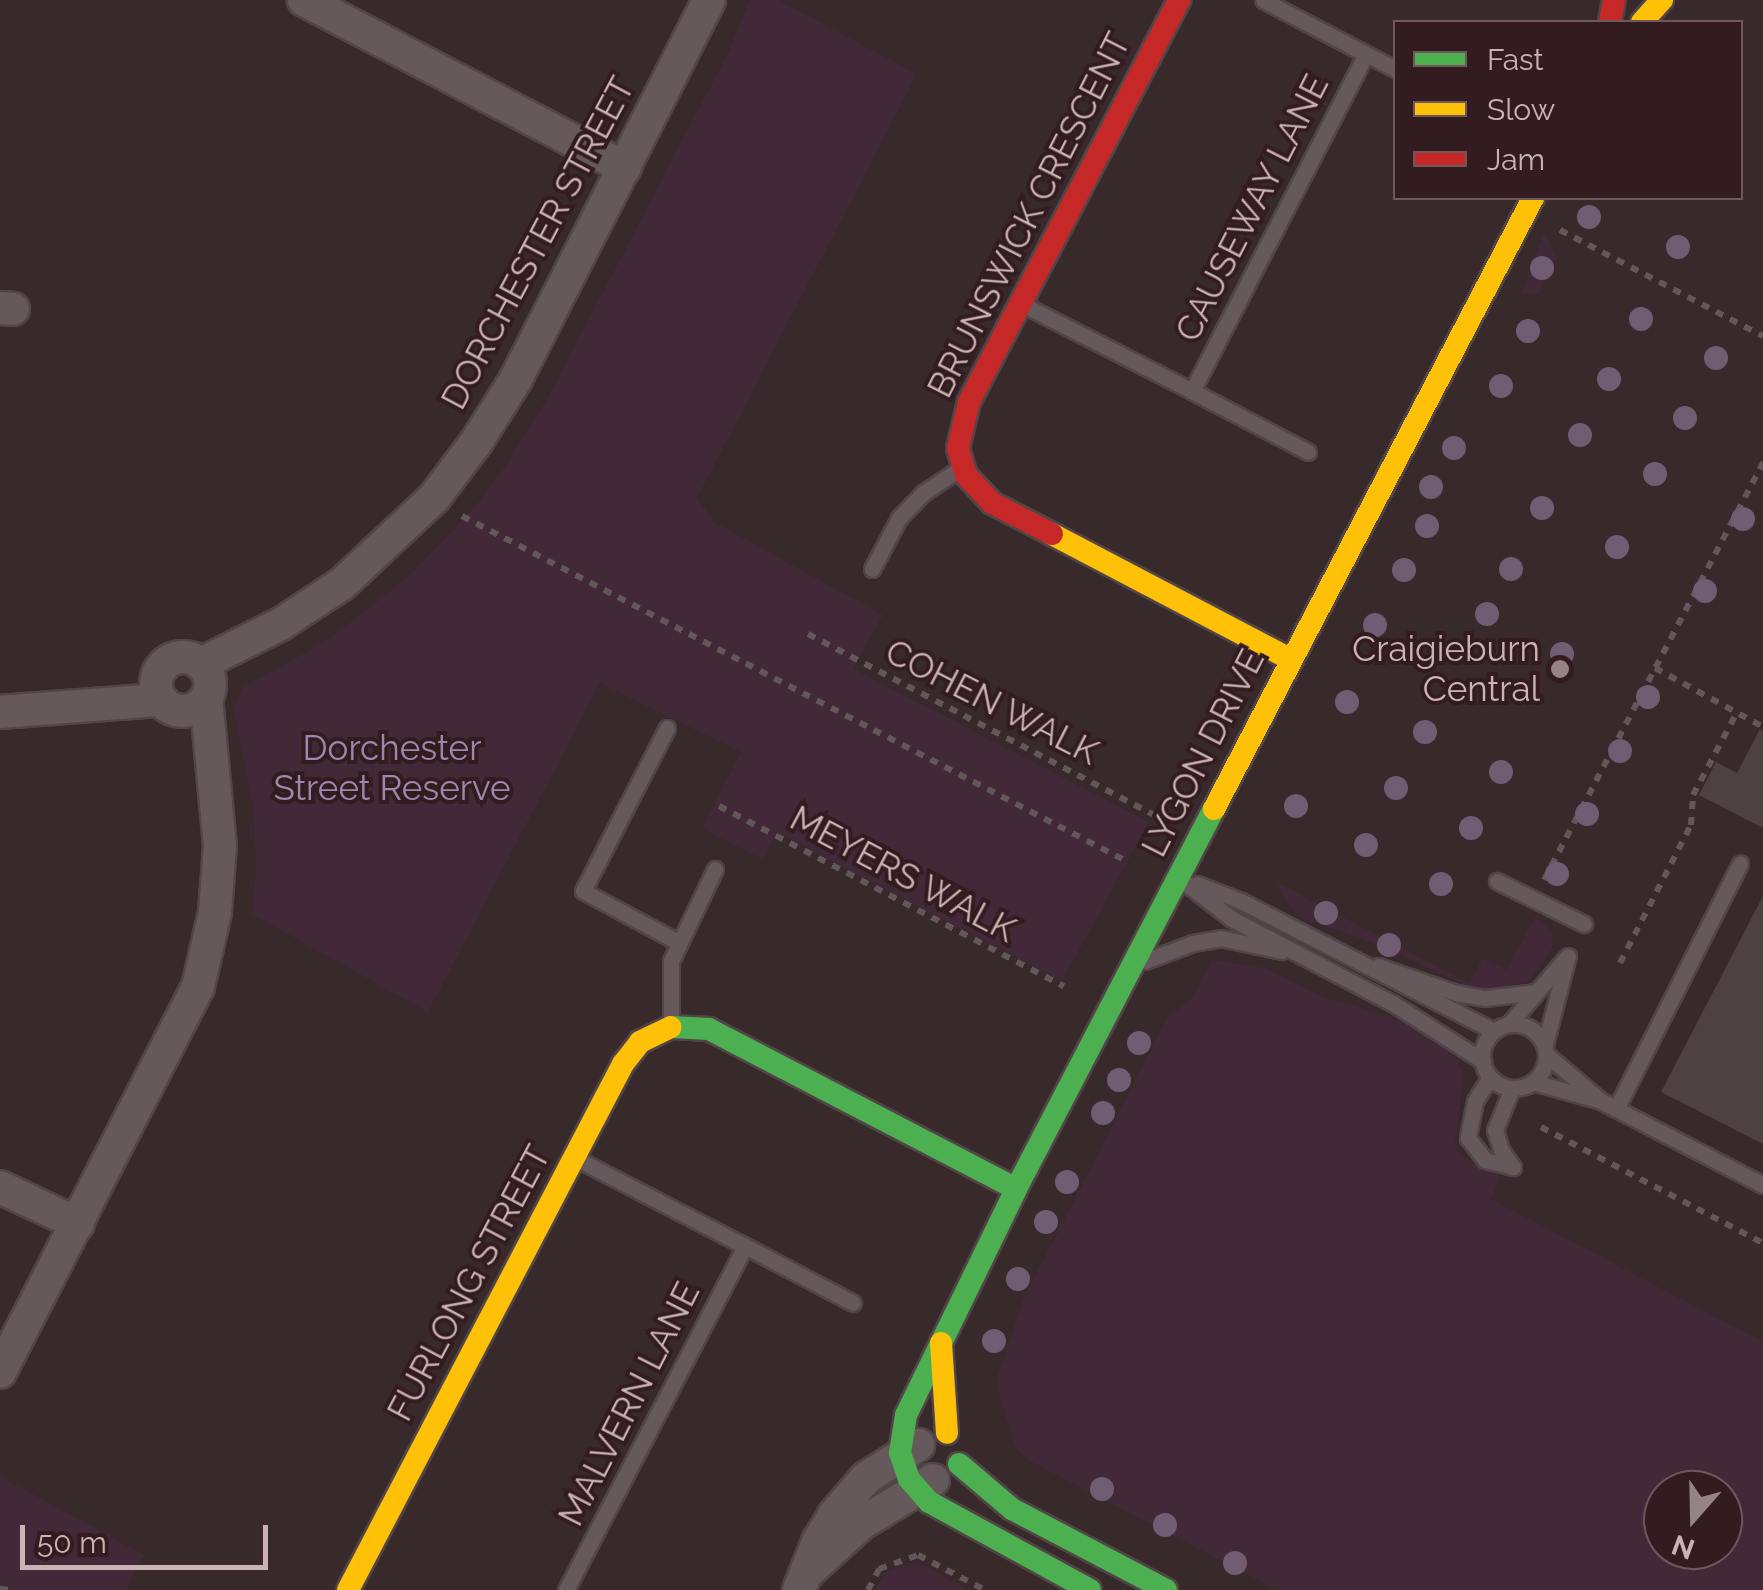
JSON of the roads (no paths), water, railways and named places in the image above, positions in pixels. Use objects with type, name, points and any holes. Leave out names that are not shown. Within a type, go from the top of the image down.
[{"type":"street","points":[[304,0],[625,168]]},
{"type":"street","name":"DORCHESTER STREET","points":[[0,712],[186,690],[342,584],[394,540],[434,498],[477,442],[516,379],[709,0]]},
{"type":"street","name":"BRUNSWICK CRESCENT","points":[[963,466],[958,448],[962,418],[1179,0]]},
{"type":"street","points":[[1644,20],[1662,0]]},
{"type":"street","name":"LYGON DRIVE","points":[[900,1453],[906,1414],[1016,1189],[1529,205]]},
{"type":"street","points":[[963,466],[975,489],[992,502],[1290,659]]},
{"type":"street","points":[[0,1372],[198,986],[215,912],[220,846],[210,773],[186,690]]},
{"type":"street","points":[[671,1027],[709,1029],[725,1036],[1016,1189]]},
{"type":"street","name":"FURLONG STREET","points":[[348,1590],[632,1051],[671,1027]]},
{"type":"street","points":[[0,1187],[78,1224]]},
{"type":"street","points":[[941,1343],[953,1448],[1012,1508],[1166,1590]]},
{"type":"street","points":[[804,1581],[818,1542],[834,1515],[866,1478],[900,1453],[953,1448]]},
{"type":"street","points":[[804,1581],[862,1524],[918,1489],[953,1448]]},
{"type":"street","points":[[900,1453],[909,1479],[955,1520],[1090,1590]]},
{"type":"lane","name":"CAUSEWAY LANE","points":[[1264,0],[1393,68]]},
{"type":"lane","name":"CAUSEWAY LANE","points":[[1192,391],[1366,54]]},
{"type":"lane","name":"CAUSEWAY LANE","points":[[1021,303],[1308,452]]},
{"type":"lane","points":[[872,569],[908,508],[963,466]]},
{"type":"lane","points":[[667,728],[582,891],[678,942]]},
{"type":"lane","points":[[1608,1105],[1740,863]]},
{"type":"lane","points":[[671,1027],[671,962],[716,869]]},
{"type":"lane","points":[[1179,877],[1241,901],[1328,948],[1502,1028],[1530,1028],[1546,1050],[1608,1105]]},
{"type":"lane","points":[[1179,877],[1232,918],[1441,1031],[1512,1088]]},
{"type":"lane","points":[[1497,881],[1584,924]]},
{"type":"lane","points":[[1134,965],[1192,943],[1220,938],[1305,957]]},
{"type":"lane","points":[[1328,948],[1456,993],[1485,998],[1535,992]]},
{"type":"lane","points":[[1568,956],[1540,1075],[1533,1082],[1512,1088],[1495,1130],[1500,1150],[1513,1167],[1486,1160],[1468,1138],[1486,1069],[1484,1045],[1568,956]]},
{"type":"lane","points":[[1533,1082],[1608,1105],[1763,1185]]},
{"type":"lane","points":[[574,1158],[852,1303]]},
{"type":"lane","name":"MALVERN LANE","points":[[566,1590],[744,1246]]},
{"type":"place","name":"Craigieburn Central","points":[[1560,669]]},
{"type":"park label","name":"Dorchester Street Reserve","points":[[392,768]]}]
